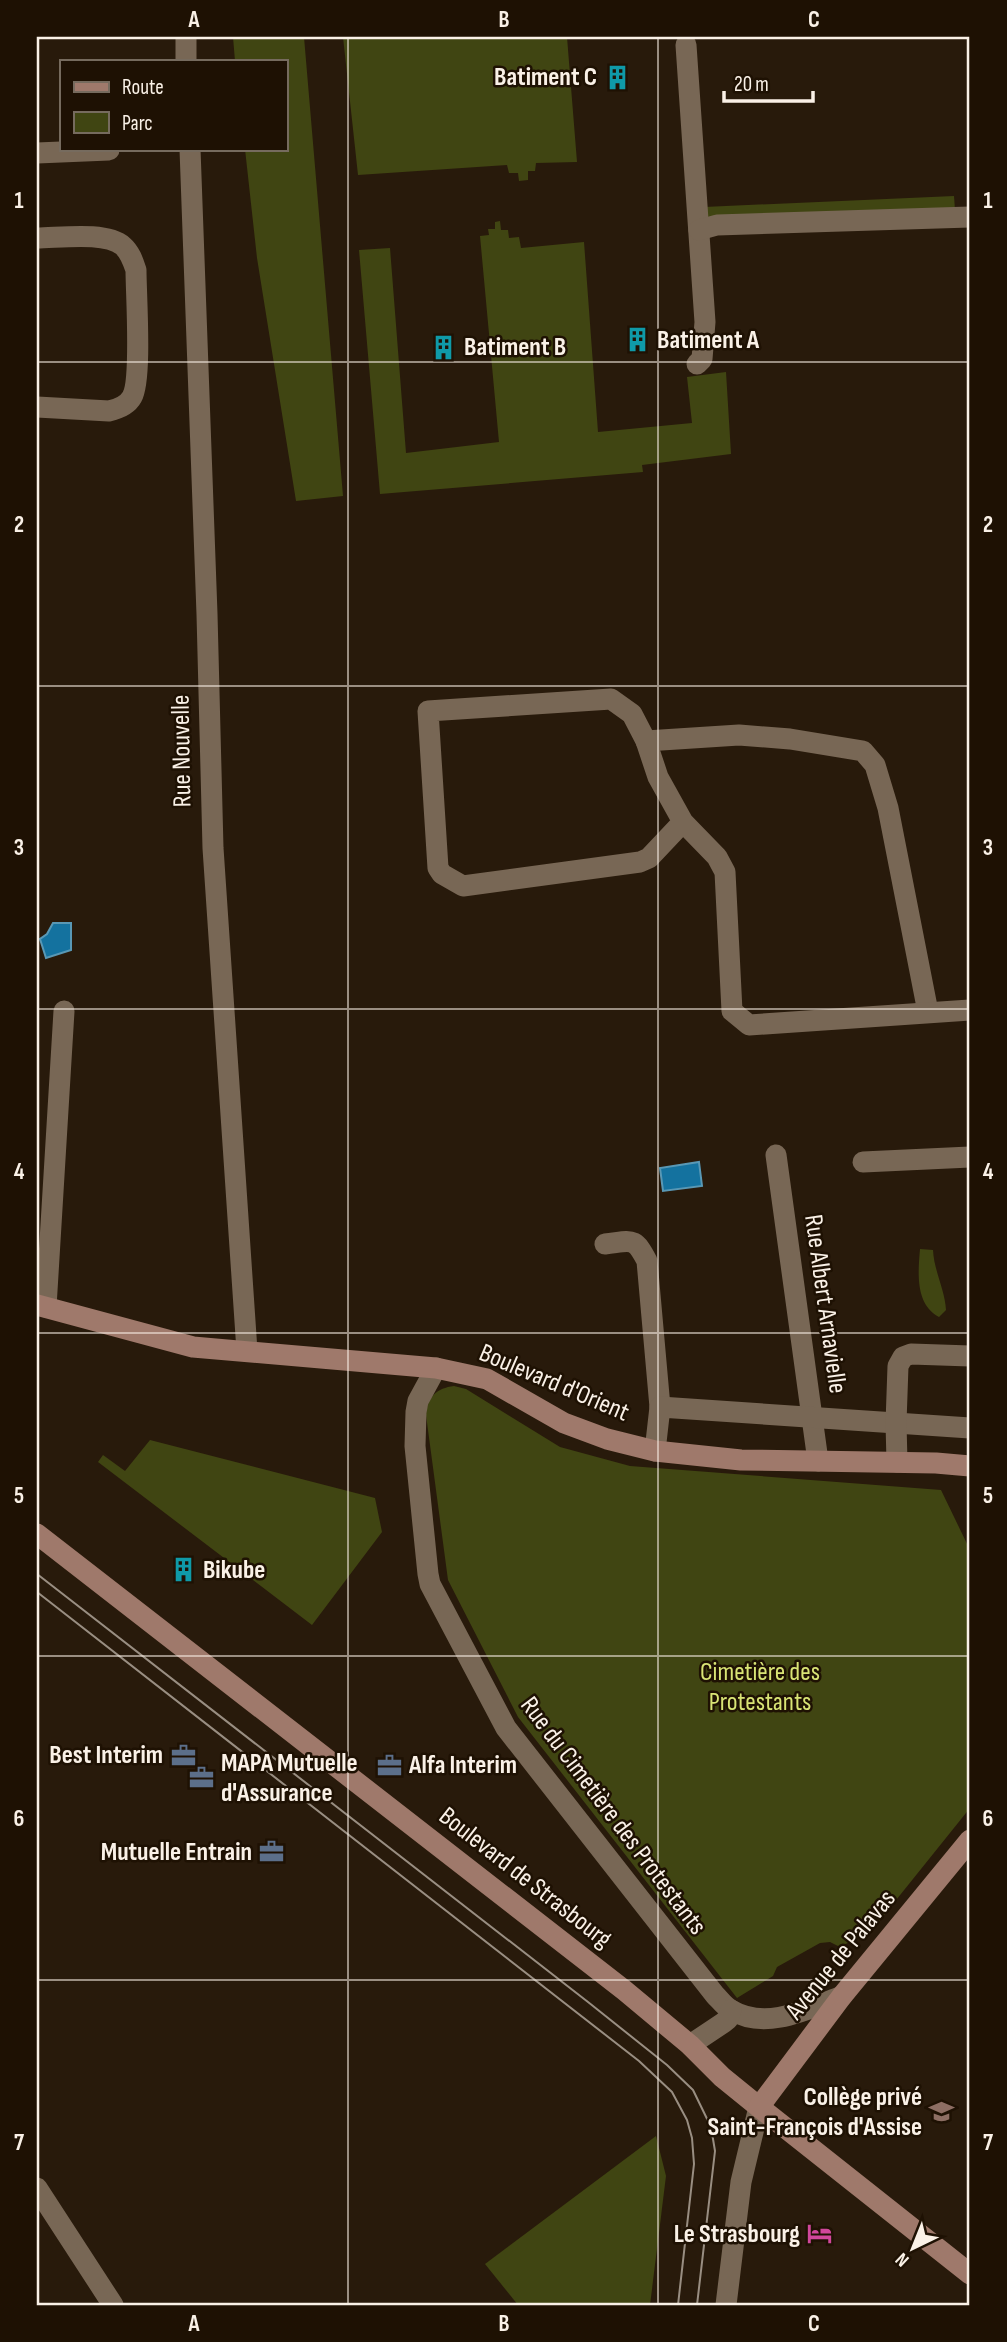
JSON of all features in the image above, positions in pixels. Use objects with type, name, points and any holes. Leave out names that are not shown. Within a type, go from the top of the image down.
[{"type":"street","points":[[186,37],[186,60]]},
{"type":"street","points":[[686,45],[705,322],[702,359],[696,364]]},
{"type":"street","points":[[37,153],[109,150]]},
{"type":"street","name":"Rue Nouvelle","points":[[190,150],[207,614],[212,848],[247,1351]]},
{"type":"street","points":[[699,230],[718,225],[970,217]]},
{"type":"street","points":[[699,230],[718,234],[970,226]]},
{"type":"street","points":[[37,238],[102,238],[124,246],[131,256],[136,270],[137,384],[128,403],[119,409],[109,411],[37,407]]},
{"type":"street","points":[[683,822],[649,858],[640,862],[463,886],[442,874],[438,868],[428,711],[611,699],[632,714],[646,741],[658,777],[683,822],[717,857],[725,872],[732,1011],[749,1025],[970,1010]]},
{"type":"street","points":[[646,741],[739,735],[790,739],[863,751],[875,765],[888,808],[928,1012]]},
{"type":"street","points":[[41,1306],[64,1011]]},
{"type":"street","name":"Rue Albert Arnavielle","points":[[776,1155],[818,1461]]},
{"type":"street","points":[[863,1162],[970,1157]]},
{"type":"street","points":[[606,1244],[630,1241],[639,1245],[647,1261],[660,1407],[655,1451]]},
{"type":"street","name":"Boulevard d'Orient","points":[[41,1306],[193,1347],[436,1368],[487,1379],[564,1423],[607,1439],[655,1451],[741,1460],[970,1466]]},
{"type":"street","points":[[897,1462],[898,1366],[903,1357],[911,1354],[970,1356]]},
{"type":"street","name":"Rue du Cimetière des Protestants","points":[[436,1368],[418,1401],[415,1446],[430,1584],[506,1727],[715,1995],[730,2010]]},
{"type":"street","points":[[660,1407],[970,1428]]},
{"type":"street","name":"Boulevard de Strasbourg","points":[[37,1534],[624,1990],[758,2107],[970,2274]]},
{"type":"street","name":"Avenue de Palavas","points":[[758,2107],[842,1996],[970,1840]]},
{"type":"street","points":[[690,2045],[723,2023],[730,2010],[752,2017],[774,2019],[842,1996]]},
{"type":"street","points":[[726,2305],[741,2182],[758,2107]]},
{"type":"street","points":[[37,2188],[113,2305]]},
{"type":"green space","points":[[233,37],[304,37],[343,496],[296,501],[257,258],[245,150],[287,150],[287,60],[235,60]]},
{"type":"green space","points":[[343,37],[567,37],[577,162],[536,163],[535,171],[528,171],[528,180],[519,181],[518,173],[509,173],[507,165],[358,175]]},
{"type":"green space","points":[[954,196],[955,210],[707,218],[704,207]]},
{"type":"green space","points":[[500,221],[501,230],[508,230],[509,238],[519,237],[521,248],[584,242],[598,432],[692,423],[687,377],[726,372],[731,454],[642,465],[643,472],[380,494],[359,250],[390,248],[406,453],[499,442],[480,236],[489,235],[488,229],[495,229],[495,222]]},
{"type":"green space","points":[[920,1249],[933,1250],[946,1310],[939,1317],[931,1311],[922,1296],[919,1278]]},
{"type":"green space","name":"Cimetière des Protestants","points":[[454,1386],[466,1389],[560,1447],[630,1466],[941,1490],[970,1550],[970,1808],[872,1930],[840,1947],[830,1942],[820,1943],[777,1967],[773,1976],[737,1998],[518,1717],[448,1580],[426,1415],[428,1403],[434,1394]]},
{"type":"green space","points":[[150,1440],[375,1498],[382,1532],[312,1625],[98,1462],[103,1455],[125,1471]]},
{"type":"green space","points":[[656,2136],[666,2176],[650,2305],[518,2305],[485,2264]]},
{"type":"water","points":[[53,923],[71,923],[71,950],[46,958],[40,939],[47,934]]},
{"type":"water","points":[[699,1162],[702,1186],[663,1191],[660,1168]]},
{"type":"tram line","points":[[37,1574],[588,2002],[667,2065],[693,2090],[711,2127],[715,2151],[697,2305]]},
{"type":"tram line","points":[[37,1592],[639,2061],[672,2092],[687,2120],[692,2138],[694,2164],[678,2305]]},
{"type":"place","name":"Batiment C","points":[[617,77]]},
{"type":"place","name":"Batiment A","points":[[637,340]]},
{"type":"place","name":"Batiment B","points":[[444,347]]},
{"type":"place","name":"Bikube","points":[[183,1570]]},
{"type":"place","name":"Best Interim","points":[[183,1755]]},
{"type":"place","name":"Alfa Interim","points":[[389,1765]]},
{"type":"place","name":"MAPA Mutuelle d'Assurance","points":[[201,1778]]},
{"type":"place","name":"Mutuelle Entrain","points":[[272,1852]]},
{"type":"place","name":"Collège privé Saint-François d'Assise","points":[[942,2112]]},
{"type":"place","name":"Le Strasbourg","points":[[820,2234]]}]
